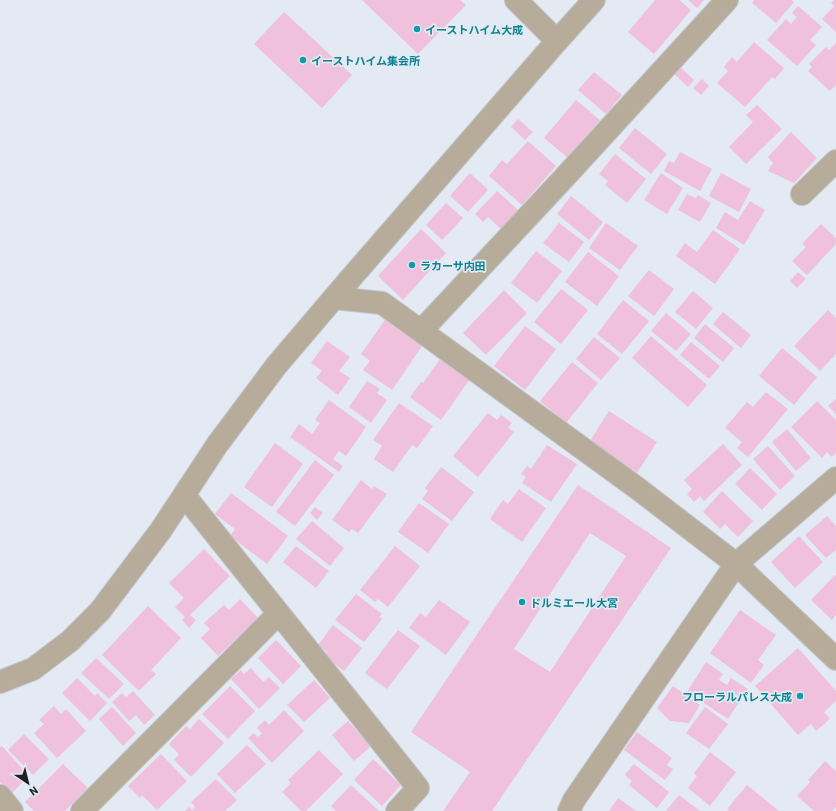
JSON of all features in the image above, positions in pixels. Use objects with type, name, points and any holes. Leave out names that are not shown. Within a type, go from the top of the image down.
[{"type":"street","points":[[516,0],[557,41]]},
{"type":"street","points":[[0,682],[33,669],[70,641],[100,611],[161,530],[185,496],[217,445],[276,366],[594,0]]},
{"type":"street","points":[[421,331],[563,179],[726,0]]},
{"type":"street","points":[[802,194],[836,161]]},
{"type":"street","points":[[334,298],[382,303],[421,331],[637,488],[736,564],[836,659]]},
{"type":"street","points":[[576,807],[736,564],[836,478]]},
{"type":"street","points":[[185,496],[418,788],[397,811]]},
{"type":"street","points":[[82,811],[278,614]]},
{"type":"street","points":[[0,796],[12,811]]},
{"type":"building","name":"イーストハイム大成","points":[[362,0],[460,0],[466,5],[418,54]]},
{"type":"building","points":[[655,0],[679,0],[691,10],[654,54],[628,32]]},
{"type":"building","points":[[688,0],[704,0],[697,8]]},
{"type":"building","points":[[754,0],[792,0],[794,2],[776,23],[752,3]]},
{"type":"building","points":[[836,0],[836,32],[822,19],[834,6],[831,3]]},
{"type":"building","points":[[798,6],[822,27],[810,40],[816,45],[797,66],[767,40],[786,19],[791,24],[797,17],[792,13]]},
{"type":"building","name":"イーストハイム集会所","points":[[284,12],[352,75],[322,108],[254,44]]},
{"type":"building","points":[[754,42],[784,68],[775,79],[772,77],[745,107],[717,83],[728,71],[724,67],[732,57],[737,62]]},
{"type":"building","points":[[836,43],[836,85],[830,91],[808,71],[812,67],[809,64],[826,47],[829,50]]},
{"type":"building","points":[[680,67],[694,80],[688,87],[674,74]]},
{"type":"building","points":[[594,72],[622,95],[606,114],[578,90]]},
{"type":"building","points":[[702,79],[709,86],[701,95],[693,88]]},
{"type":"building","points":[[576,100],[600,120],[568,158],[544,138]]},
{"type":"building","points":[[757,105],[782,129],[746,164],[729,147],[753,122],[746,115]]},
{"type":"building","points":[[518,119],[533,132],[525,140],[511,127]]},
{"type":"building","points":[[635,128],[667,154],[651,174],[619,148]]},
{"type":"building","points":[[791,132],[817,158],[794,183],[768,171],[773,163],[768,157]]},
{"type":"building","points":[[528,141],[556,166],[522,205],[489,176],[502,160],[507,164]]},
{"type":"building","points":[[680,152],[712,169],[700,191],[664,171],[669,161],[674,163]]},
{"type":"building","points":[[615,154],[646,179],[627,203],[605,185],[608,181],[599,174]]},
{"type":"building","points":[[470,173],[488,190],[468,212],[450,196]]},
{"type":"building","points":[[661,173],[683,188],[667,214],[644,200]]},
{"type":"building","points":[[721,173],[751,189],[739,212],[709,196]]},
{"type":"building","points":[[497,191],[519,211],[502,230],[488,217],[483,222],[475,214]]},
{"type":"building","points":[[687,194],[696,198],[698,195],[711,203],[700,222],[678,210]]},
{"type":"building","points":[[571,196],[603,222],[589,240],[557,214]]},
{"type":"building","points":[[750,201],[765,210],[744,245],[716,228],[725,212],[738,220]]},
{"type":"building","points":[[446,203],[463,218],[442,240],[426,225]]},
{"type":"building","points":[[559,223],[584,242],[569,262],[543,243]]},
{"type":"building","points":[[606,223],[638,246],[620,270],[589,248]]},
{"type":"building","points":[[821,224],[836,238],[836,244],[807,275],[792,261],[806,247],[802,244]]},
{"type":"building","name":"ラカーサ内田","points":[[421,229],[446,253],[403,300],[378,276]]},
{"type":"building","points":[[713,230],[740,249],[715,284],[676,256],[685,243],[697,252]]},
{"type":"building","points":[[536,251],[562,271],[537,303],[511,283]]},
{"type":"building","points":[[588,252],[619,276],[597,306],[565,282]]},
{"type":"building","points":[[649,270],[674,289],[654,316],[628,296]]},
{"type":"building","points":[[798,272],[806,279],[797,288],[790,281]]},
{"type":"building","points":[[561,289],[588,310],[561,344],[534,322]]},
{"type":"building","points":[[504,290],[527,313],[486,355],[463,333]]},
{"type":"building","points":[[693,291],[713,308],[696,329],[675,312]]},
{"type":"building","points":[[623,300],[649,321],[622,354],[597,334]]},
{"type":"building","points":[[828,310],[836,318],[836,354],[820,371],[794,346]]},
{"type":"building","points":[[723,312],[751,335],[741,348],[713,324]]},
{"type":"building","points":[[666,313],[691,334],[676,351],[651,331]]},
{"type":"building","points":[[387,317],[424,343],[392,390],[363,370],[370,361],[361,354]]},
{"type":"building","points":[[705,324],[734,348],[723,362],[694,338]]},
{"type":"building","points":[[525,326],[556,349],[525,390],[494,366]]},
{"type":"building","points":[[651,336],[707,385],[688,407],[632,358]]},
{"type":"building","points":[[594,337],[620,358],[601,380],[576,359]]},
{"type":"building","points":[[327,341],[350,357],[339,371],[350,378],[338,395],[316,378],[322,371],[311,363]]},
{"type":"building","points":[[691,342],[720,366],[709,379],[680,355]]},
{"type":"building","points":[[782,348],[817,377],[794,405],[759,376]]},
{"type":"building","points":[[443,355],[472,376],[441,420],[410,397],[421,382],[423,383]]},
{"type":"building","points":[[572,362],[598,383],[566,423],[540,401]]},
{"type":"building","points":[[367,381],[380,389],[377,393],[387,400],[371,423],[349,407]]},
{"type":"building","points":[[766,392],[788,409],[748,457],[737,448],[742,442],[725,428],[747,402],[753,407]]},
{"type":"building","points":[[836,399],[836,414],[828,406]]},
{"type":"building","points":[[329,400],[366,427],[346,456],[339,451],[333,459],[343,466],[339,472],[290,437],[299,424],[312,434],[320,423],[315,420]]},
{"type":"building","points":[[817,401],[836,420],[836,453],[832,457],[827,452],[822,458],[791,427]]},
{"type":"building","points":[[399,403],[433,426],[417,448],[412,445],[393,472],[374,459],[382,446],[373,440]]},
{"type":"building","points":[[609,411],[657,442],[637,473],[590,441]]},
{"type":"building","points":[[488,413],[497,420],[501,415],[512,423],[508,428],[514,432],[478,477],[453,456]]},
{"type":"building","points":[[787,429],[811,458],[796,471],[772,442]]},
{"type":"building","points":[[275,443],[303,464],[272,507],[244,487]]},
{"type":"building","points":[[723,444],[742,465],[704,501],[700,496],[694,502],[687,494],[692,489],[684,480]]},
{"type":"building","points":[[547,445],[577,464],[551,502],[522,483],[526,477],[521,474],[527,466],[531,469]]},
{"type":"building","points":[[768,446],[795,476],[780,490],[753,459]]},
{"type":"building","points":[[315,460],[334,475],[295,526],[276,512]]},
{"type":"building","points":[[441,467],[474,492],[452,521],[422,499],[428,491],[425,488]]},
{"type":"building","points":[[750,468],[777,494],[762,510],[735,484]]},
{"type":"building","points":[[361,480],[372,489],[374,486],[387,494],[358,533],[352,529],[349,532],[332,520]]},
{"type":"building","name":"ドルミエール大宮","points":[[578,485],[671,548],[492,811],[443,811],[470,772],[411,732]],"holes":[[[590,533],[626,556],[550,672],[514,649]]]},
{"type":"building","points":[[519,489],[546,508],[522,542],[490,519],[503,500],[508,504]]},
{"type":"building","points":[[722,491],[753,521],[738,537],[725,524],[720,529],[703,512]]},
{"type":"building","points":[[231,493],[288,536],[267,564],[230,536],[235,529],[215,514]]},
{"type":"building","points":[[419,503],[449,524],[428,553],[398,532]]},
{"type":"building","points":[[315,507],[323,513],[317,520],[310,513]]},
{"type":"building","points":[[827,516],[836,526],[836,550],[826,558],[805,535]]},
{"type":"building","points":[[312,521],[344,548],[330,566],[296,539]]},
{"type":"building","points":[[799,536],[823,562],[795,588],[771,562]]},
{"type":"building","points":[[296,546],[329,571],[316,588],[283,562]]},
{"type":"building","points":[[395,546],[420,566],[388,607],[378,599],[375,602],[360,590]]},
{"type":"building","points":[[204,549],[230,576],[190,615],[196,620],[189,628],[182,620],[185,617],[175,607],[184,598],[169,583]]},
{"type":"building","points":[[835,575],[836,615],[832,620],[811,600]]},
{"type":"building","points":[[356,594],[382,614],[379,617],[382,619],[364,642],[335,620]]},
{"type":"building","points":[[240,599],[258,618],[218,656],[201,638],[210,629],[204,623],[224,605],[229,610]]},
{"type":"building","points":[[439,600],[470,622],[446,655],[409,628],[420,613],[426,617]]},
{"type":"building","points":[[148,606],[181,638],[151,670],[156,674],[139,691],[102,655]]},
{"type":"building","points":[[740,610],[776,635],[758,660],[764,665],[751,683],[710,653]]},
{"type":"building","points":[[333,625],[362,648],[344,671],[324,656],[327,652],[318,645]]},
{"type":"building","points":[[398,630],[420,646],[387,689],[365,673]]},
{"type":"building","points":[[276,640],[301,666],[283,684],[258,658]]},
{"type":"building","name":"フローラルパレス大成","points":[[798,648],[836,691],[836,701],[824,712],[830,719],[816,731],[811,724],[798,735],[755,686]]},
{"type":"building","points":[[96,658],[124,684],[109,699],[81,673]]},
{"type":"building","points":[[706,662],[723,674],[719,680],[727,685],[731,678],[748,689],[728,719],[687,692]]},
{"type":"building","points":[[251,668],[263,682],[269,677],[280,688],[259,709],[231,679],[241,670],[244,674]]},
{"type":"building","points":[[77,678],[95,696],[97,693],[107,703],[90,721],[62,693]]},
{"type":"building","points":[[314,680],[330,698],[304,722],[287,705]]},
{"type":"building","points":[[230,686],[255,711],[228,739],[202,714]]},
{"type":"building","points":[[673,686],[700,705],[689,723],[670,721],[657,708]]},
{"type":"building","points":[[133,691],[155,715],[144,725],[136,715],[129,721],[112,702],[122,693],[126,697]]},
{"type":"building","points":[[54,706],[61,714],[66,709],[86,731],[57,758],[34,733],[44,724],[39,720]]},
{"type":"building","points":[[112,707],[136,733],[123,746],[99,719]]},
{"type":"building","points":[[705,707],[728,724],[709,749],[686,733]]},
{"type":"building","points":[[284,710],[304,731],[272,763],[248,738],[254,733],[258,737],[262,733],[257,728],[265,720],[269,725]]},
{"type":"building","points":[[199,719],[224,743],[191,777],[174,760],[179,754],[169,744],[186,726],[190,729]]},
{"type":"building","points":[[348,721],[371,746],[354,761],[332,735]]},
{"type":"building","points":[[637,732],[672,758],[667,765],[673,769],[665,780],[624,750]]},
{"type":"building","points":[[24,734],[49,759],[33,775],[8,750]]},
{"type":"building","points":[[247,745],[266,764],[235,793],[217,774]]},
{"type":"building","points":[[2,746],[29,776],[11,794],[0,782],[0,747]]},
{"type":"building","points":[[319,750],[343,774],[306,811],[301,811],[282,792],[291,783],[288,780]]},
{"type":"building","points":[[710,752],[736,772],[710,806],[688,788],[697,776],[694,773]]},
{"type":"building","points":[[161,754],[187,781],[157,810],[142,795],[140,798],[128,786]]},
{"type":"building","points":[[373,759],[401,785],[382,806],[354,780]]},
{"type":"building","points":[[825,761],[836,771],[836,807],[832,811],[814,811],[797,796],[810,782],[808,780]]},
{"type":"building","points":[[63,764],[88,788],[65,811],[34,811],[25,802]]},
{"type":"building","points":[[634,764],[669,792],[657,808],[629,785],[632,781],[625,775]]},
{"type":"building","points":[[216,779],[237,800],[225,811],[185,811],[189,807],[192,810],[195,807],[191,802]]},
{"type":"building","points":[[351,785],[379,811],[336,811],[331,806]]},
{"type":"building","points":[[747,785],[779,811],[729,811],[727,809]]},
{"type":"building","points":[[679,795],[700,811],[666,811]]},
{"type":"building","points":[[618,798],[636,811],[609,811]]},
{"type":"place","name":"イーストハイム大成","points":[[417,29]]},
{"type":"place","name":"イーストハイム集会所","points":[[303,60]]},
{"type":"place","name":"ラカーサ内田","points":[[412,265]]},
{"type":"place","name":"ドルミエール大宮","points":[[522,602]]},
{"type":"place","name":"フローラルパレス大成","points":[[800,696]]}]
